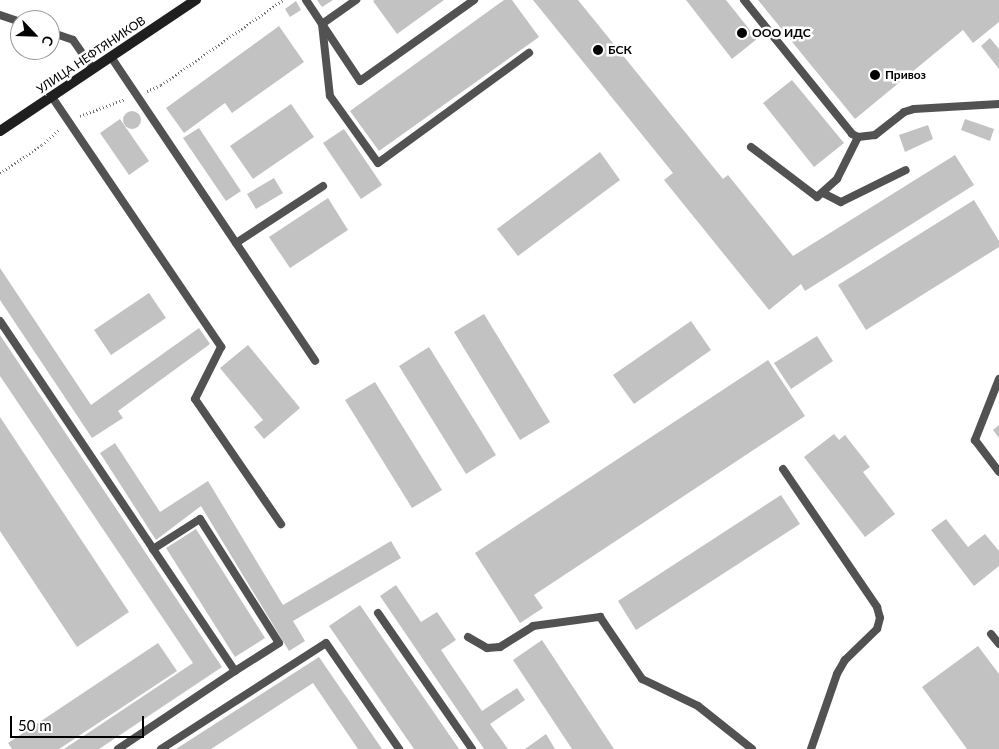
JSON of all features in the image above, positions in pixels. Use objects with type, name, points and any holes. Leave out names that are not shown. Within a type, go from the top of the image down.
[{"type":"main road","name":"УЛИЦА НЕФТЯНИКОВ","points":[[0,131],[196,0]]},
{"type":"lane","points":[[306,0],[360,81],[474,0]]},
{"type":"lane","points":[[322,24],[356,0]]},
{"type":"lane","points":[[744,0],[852,134],[858,137],[875,135],[904,112],[914,109],[999,104]]},
{"type":"lane","points":[[322,24],[330,96],[378,162],[529,53]]},
{"type":"lane","points":[[60,35],[73,40],[93,69]]},
{"type":"lane","points":[[111,57],[315,361]]},
{"type":"lane","points":[[52,96],[221,346],[196,399],[282,524]]},
{"type":"lane","points":[[751,148],[817,197],[837,179],[858,137]]},
{"type":"lane","points":[[823,193],[841,202],[906,170]]},
{"type":"lane","points":[[236,244],[323,186]]},
{"type":"lane","points":[[0,321],[235,671]]},
{"type":"lane","points":[[999,379],[975,440],[999,472]]},
{"type":"lane","points":[[783,469],[877,607],[880,618],[877,629],[855,649],[836,674],[811,749]]},
{"type":"lane","points":[[118,749],[280,643],[200,519],[153,549]]},
{"type":"lane","points":[[378,613],[472,749]]},
{"type":"lane","points":[[468,637],[488,648],[500,647],[533,626],[600,617],[642,679],[698,706],[752,749]]},
{"type":"lane","points":[[991,634],[999,644]]},
{"type":"lane","points":[[162,749],[326,643],[399,749]]},
{"type":"building","points":[[317,0],[333,0],[322,7]]},
{"type":"building","points":[[375,0],[444,0],[397,34],[373,1]]},
{"type":"building","points":[[504,0],[512,0],[539,37],[379,151],[350,111]]},
{"type":"building","points":[[533,0],[578,0],[723,179],[728,175],[793,256],[955,155],[974,185],[805,291],[801,284],[769,310],[664,180],[673,173]]},
{"type":"building","points":[[686,0],[726,0],[757,39],[732,59]]},
{"type":"building","name":"Привоз","points":[[758,0],[999,0],[999,22],[973,43],[963,30],[855,119]]},
{"type":"building","points":[[296,1],[301,10],[290,17],[285,9]]},
{"type":"building","points":[[279,26],[304,62],[232,113],[225,103],[184,133],[166,108]]},
{"type":"building","points":[[990,38],[999,49],[999,69],[981,46]]},
{"type":"building","points":[[792,80],[844,143],[814,167],[763,103]]},
{"type":"building","points":[[291,104],[314,137],[253,179],[230,146]]},
{"type":"building","points":[[132,111],[138,114],[141,120],[138,126],[132,129],[126,126],[123,120],[126,114]]},
{"type":"building","points":[[120,119],[149,161],[129,175],[100,133]]},
{"type":"building","points":[[965,119],[994,129],[990,141],[961,130]]},
{"type":"building","points":[[928,125],[933,139],[905,152],[899,135]]},
{"type":"building","points":[[199,128],[241,191],[226,201],[183,138]]},
{"type":"building","points":[[344,129],[382,185],[361,199],[323,143]]},
{"type":"building","points":[[600,152],[620,180],[518,256],[497,229]]},
{"type":"building","points":[[274,178],[283,193],[256,209],[247,194]]},
{"type":"building","points":[[328,198],[348,230],[290,268],[269,237]]},
{"type":"building","points":[[974,200],[999,241],[999,247],[866,330],[838,285]]},
{"type":"building","points":[[0,268],[91,405],[199,328],[210,344],[118,411],[123,418],[92,438],[0,300]]},
{"type":"building","points":[[149,293],[166,318],[111,355],[94,330]]},
{"type":"building","points":[[484,314],[550,422],[520,440],[454,332]]},
{"type":"building","points":[[691,321],[711,350],[634,404],[613,375]]},
{"type":"building","points":[[0,335],[222,667],[99,749],[64,749],[193,663],[0,376]]},
{"type":"building","points":[[817,336],[833,361],[791,389],[774,363]]},
{"type":"building","points":[[248,345],[300,408],[264,439],[254,427],[263,420],[220,368]]},
{"type":"building","points":[[429,347],[496,455],[466,474],[399,366]]},
{"type":"building","points":[[768,360],[805,416],[534,595],[543,608],[520,623],[475,553]]},
{"type":"building","points":[[375,382],[442,490],[412,508],[345,400]]},
{"type":"building","points":[[0,417],[129,612],[77,647],[0,531]]},
{"type":"building","points":[[999,425],[999,438],[993,430]]},
{"type":"building","points":[[834,434],[839,440],[845,435],[870,467],[863,472],[895,514],[865,537],[804,457]]},
{"type":"building","points":[[115,443],[160,512],[208,481],[283,605],[391,541],[401,558],[293,621],[305,641],[289,651],[201,506],[156,540],[100,453]]},
{"type":"building","points":[[781,495],[800,524],[636,630],[618,601]]},
{"type":"building","points":[[946,519],[968,547],[985,534],[999,551],[999,566],[974,586],[931,530]]},
{"type":"building","points":[[196,529],[265,638],[235,657],[166,548]]},
{"type":"building","points":[[396,585],[421,622],[437,612],[456,640],[441,650],[482,711],[517,688],[525,700],[490,724],[508,749],[484,749],[380,596]]},
{"type":"building","points":[[360,605],[459,749],[414,749],[329,626]]},
{"type":"building","points":[[542,640],[614,749],[572,749],[513,660]]},
{"type":"building","points":[[158,643],[177,671],[59,749],[12,749],[8,743]]},
{"type":"building","points":[[978,646],[999,674],[999,749],[967,749],[922,687]]},
{"type":"building","points":[[319,657],[382,749],[358,749],[313,683],[211,749],[176,749]]},
{"type":"building","points":[[546,734],[555,749],[525,749]]},
{"type":"place","name":"ООО ИДС","points":[[742,33]]},
{"type":"place","name":"БСК","points":[[598,50]]},
{"type":"place","name":"Привоз","points":[[875,75]]}]
